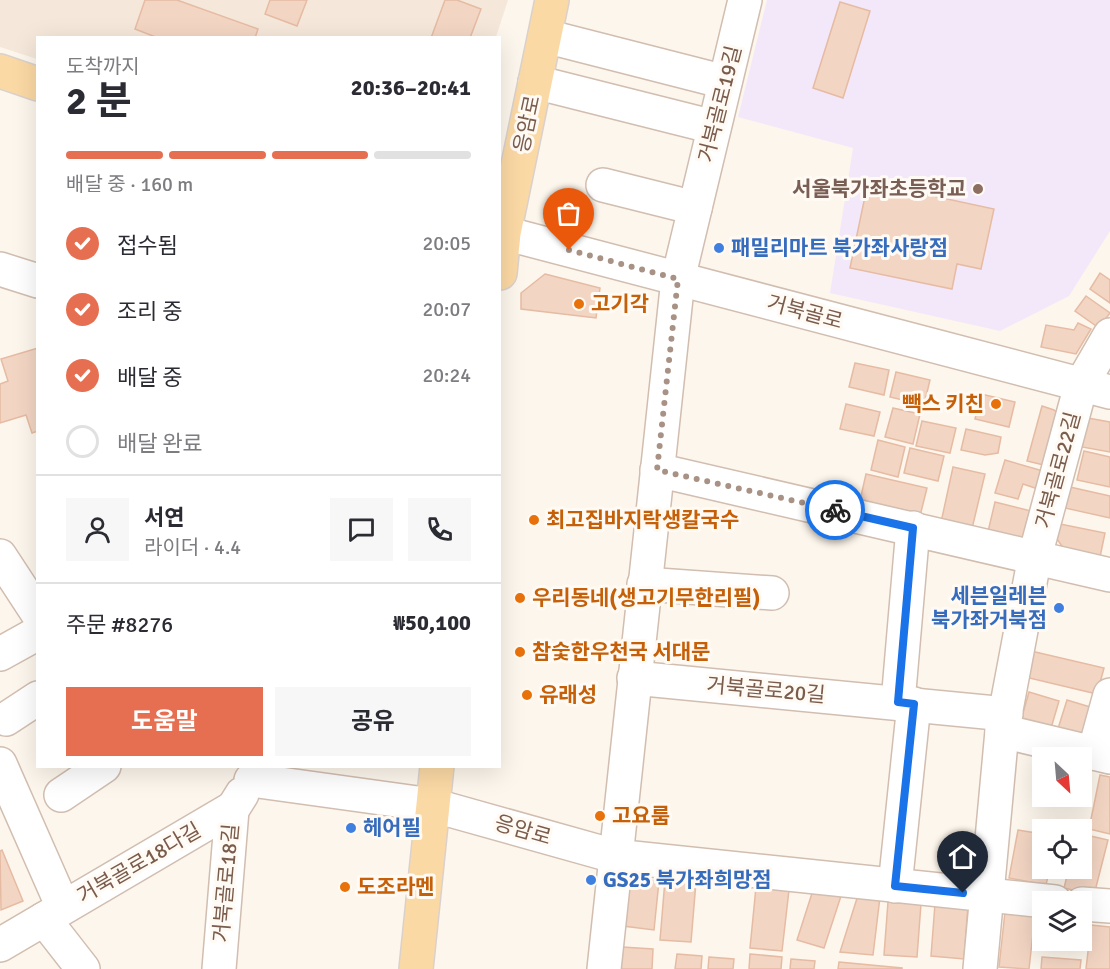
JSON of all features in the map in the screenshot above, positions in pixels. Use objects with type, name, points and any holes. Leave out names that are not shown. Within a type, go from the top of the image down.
[{"type":"main road","name":"응암로","points":[[501,253],[502,233],[552,0]]},
{"type":"main road","points":[[0,71],[36,83]]},
{"type":"main road","points":[[416,969],[437,768]]},
{"type":"street","name":"거북골로19길","points":[[678,279],[725,82],[737,2]]},
{"type":"street","points":[[544,36],[725,82]]},
{"type":"street","name":"응암로","points":[[536,82],[714,127]]},
{"type":"street","points":[[603,185],[695,208]]},
{"type":"street","name":"거북골로","points":[[502,233],[1096,388]]},
{"type":"street","points":[[0,269],[36,280]]},
{"type":"street","points":[[604,969],[614,856],[678,279]]},
{"type":"street","name":"거북골로22길","points":[[980,969],[1004,723],[1035,556],[1096,388],[1110,335]]},
{"type":"street","points":[[657,470],[1035,556]]},
{"type":"street","points":[[895,886],[913,528]]},
{"type":"street","points":[[0,556],[36,611]]},
{"type":"street","name":"거북골로22길","points":[[1035,556],[1109,570]]},
{"type":"street","points":[[644,584],[772,593]]},
{"type":"street","points":[[0,654],[36,634]]},
{"type":"street","name":"거북골로20길","points":[[634,678],[906,703],[1004,723]]},
{"type":"street","points":[[1004,723],[1102,755],[1110,695]]},
{"type":"street","points":[[6,719],[36,699]]},
{"type":"street","points":[[0,764],[53,913],[82,969]]},
{"type":"street","points":[[61,795],[101,768]]},
{"type":"street","name":"응암로","points":[[250,773],[432,805],[614,856]]},
{"type":"street","name":"거북골로18길","points":[[219,969],[233,808],[250,773]]},
{"type":"street","name":"거북골로18다길","points":[[0,945],[233,808]]},
{"type":"street","points":[[614,856],[1032,900]]},
{"type":"street","points":[[1092,905],[1110,906]]},
{"type":"shaded area","points":[[0,0],[508,0],[496,36],[36,36],[36,59],[0,47]]},
{"type":"shaded area","name":"서울북가좌초등학교","points":[[767,0],[1110,0],[1110,231],[1069,296],[1000,331],[830,293],[853,148],[738,117]]},
{"type":"building","points":[[145,0],[177,0],[258,29],[256,36],[153,36],[135,29]]},
{"type":"building","points":[[270,0],[307,0],[297,26],[265,14]]},
{"type":"building","points":[[445,0],[457,0],[481,9],[471,36],[432,36]]},
{"type":"building","points":[[840,2],[870,11],[843,98],[813,88]]},
{"type":"building","points":[[868,182],[994,209],[981,269],[957,264],[952,289],[850,268]]},
{"type":"building","points":[[1100,273],[1110,280],[1110,303],[1090,289]]},
{"type":"building","points":[[545,274],[600,288],[596,318],[521,309],[521,293]]},
{"type":"building","points":[[1086,296],[1110,313],[1099,328],[1075,311]]},
{"type":"building","points":[[1078,323],[1091,329],[1076,354],[1041,347],[1046,325],[1074,330]]},
{"type":"building","points":[[36,349],[36,432],[32,433],[26,415],[0,423],[0,384],[8,381],[1,359]]},
{"type":"building","points":[[855,363],[889,370],[884,395],[849,387]]},
{"type":"building","points":[[896,372],[930,380],[924,405],[890,397]]},
{"type":"building","points":[[981,394],[1015,402],[1009,427],[975,419]]},
{"type":"building","points":[[846,404],[880,412],[874,436],[840,429]]},
{"type":"building","points":[[1042,406],[1054,410],[1062,417],[1048,466],[1027,461]]},
{"type":"building","points":[[893,408],[920,414],[913,444],[885,437]]},
{"type":"building","points":[[1088,418],[1110,422],[1110,452],[1082,447]]},
{"type":"building","points":[[922,421],[956,428],[950,453],[916,446]]},
{"type":"building","points":[[966,429],[1001,437],[998,453],[985,455],[961,450]]},
{"type":"building","points":[[878,440],[905,447],[898,477],[871,470]]},
{"type":"building","points":[[910,448],[944,456],[938,481],[904,473]]},
{"type":"building","points":[[1084,451],[1110,457],[1110,487],[1077,480]]},
{"type":"building","points":[[1005,460],[1043,471],[1038,489],[1023,484],[1018,499],[995,493]]},
{"type":"building","points":[[953,467],[985,474],[971,533],[940,527]]},
{"type":"building","points":[[866,474],[927,488],[919,520],[859,505]]},
{"type":"building","points":[[1070,487],[1110,496],[1110,518],[1065,508]]},
{"type":"building","points":[[995,502],[1035,512],[1027,545],[987,536]]},
{"type":"building","points":[[1060,524],[1105,533],[1100,557],[1064,549],[1057,539]]},
{"type":"building","points":[[1031,651],[1104,668],[1097,694],[1025,677]]},
{"type":"building","points":[[1029,692],[1059,701],[1049,735],[1019,727]]},
{"type":"building","points":[[1067,700],[1097,709],[1086,744],[1056,735]]},
{"type":"building","points":[[1100,775],[1110,777],[1110,834],[1092,830],[1091,819]]},
{"type":"building","points":[[1018,830],[1032,832],[1032,879],[1047,879],[1046,885],[1009,878]]},
{"type":"building","points":[[1092,836],[1108,840],[1094,895],[1092,891],[1064,888],[1066,879],[1092,879]]},
{"type":"building","points":[[2,850],[23,901],[1,910],[0,851]]},
{"type":"building","points":[[628,878],[659,881],[654,930],[623,926]]},
{"type":"building","points":[[665,880],[696,882],[691,942],[660,940]]},
{"type":"building","points":[[756,887],[789,890],[782,951],[750,948]]},
{"type":"building","points":[[814,887],[841,896],[824,948],[797,940]]},
{"type":"building","points":[[858,895],[880,897],[873,955],[840,952]]},
{"type":"building","points":[[888,902],[921,904],[917,957],[884,955]]},
{"type":"building","points":[[935,904],[968,906],[964,959],[931,956]]},
{"type":"building","points":[[1005,912],[1032,915],[1029,969],[999,967]]},
{"type":"building","points":[[1092,925],[1110,927],[1110,969],[1086,969],[1088,951],[1092,951]]},
{"type":"building","points":[[622,947],[653,949],[652,969],[620,969]]},
{"type":"building","points":[[677,954],[702,956],[701,969],[675,969]]},
{"type":"building","points":[[750,954],[782,957],[781,969],[749,969]]},
{"type":"building","points":[[709,957],[734,959],[733,969],[708,969]]},
{"type":"building","points":[[1042,957],[1081,960],[1080,969],[1041,969]]},
{"type":"building","points":[[791,959],[815,961],[814,969],[790,969]]},
{"type":"building","points":[[839,962],[902,968],[902,969],[838,969]]},
{"type":"way so far","points":[[569,250],[678,279],[657,470],[835,510]]},
{"type":"place","name":"서울북가좌초등학교","points":[[978,189]]},
{"type":"place","name":"패밀리마트 북가좌사랑점","points":[[719,248]]},
{"type":"place","name":"고기각","points":[[579,304]]},
{"type":"place","name":"빽스 키친","points":[[996,404]]},
{"type":"place","name":"최고집바지락생칼국수","points":[[534,520]]},
{"type":"place","name":"우리동네(생고기무한리필)","points":[[520,598]]},
{"type":"place","name":"세븐일레븐 북가좌거북점","points":[[1059,608]]},
{"type":"place","name":"참숯한우천국 서대문","points":[[520,652]]},
{"type":"place","name":"유래성","points":[[527,695]]},
{"type":"place","name":"고요룸","points":[[600,816]]},
{"type":"place","name":"헤어필","points":[[351,828]]},
{"type":"place","name":"GS25 북가좌희망점","points":[[591,880]]},
{"type":"place","name":"도조라멘","points":[[345,887]]},
{"type":"route","points":[[835,510],[913,528],[898,702],[914,704],[895,886],[963,893]]}]
